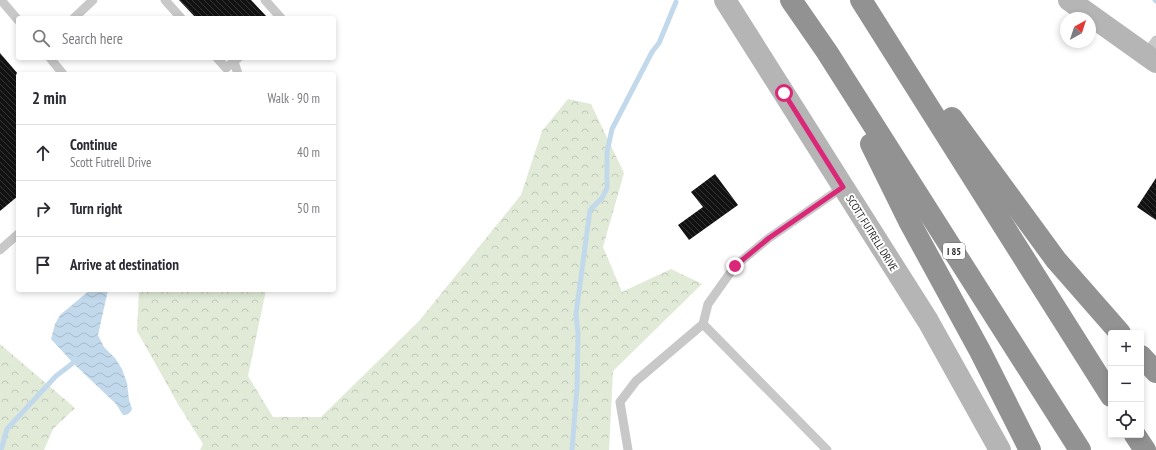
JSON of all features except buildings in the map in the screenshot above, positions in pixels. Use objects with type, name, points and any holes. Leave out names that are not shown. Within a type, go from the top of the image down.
[{"type":"highway","name":"I 85","points":[[791,0],[827,52],[1080,450]]},
{"type":"highway","points":[[861,0],[1108,391]]},
{"type":"highway","points":[[866,0],[1056,260],[1117,330]]},
{"type":"highway","points":[[827,52],[909,221],[980,351],[1030,450]]},
{"type":"highway","points":[[1144,359],[1156,372]]},
{"type":"highway","points":[[1137,438],[1145,450]]},
{"type":"street","name":"SCOTT FUTRELL DRIVE","points":[[725,0],[928,321],[1000,450]]},
{"type":"street","points":[[1069,0],[1152,52]]},
{"type":"lane","points":[[1,0],[16,18]]},
{"type":"lane","points":[[76,16],[93,0]]},
{"type":"lane","points":[[165,0],[179,16]]},
{"type":"lane","points":[[265,0],[279,16]]},
{"type":"lane","points":[[52,60],[62,72]]},
{"type":"lane","points":[[219,60],[226,68],[236,60]]},
{"type":"lane","points":[[236,60],[238,72]]},
{"type":"lane","points":[[628,450],[620,402],[636,381],[703,324],[708,304],[735,266],[769,238],[843,187]]},
{"type":"lane","points":[[0,250],[16,236]]},
{"type":"lane","points":[[703,324],[827,450]]},
{"type":"green space","points":[[568,99],[591,104],[624,173],[603,247],[622,292],[671,269],[702,284],[613,371],[609,450],[200,450],[203,444],[178,404],[137,331],[139,292],[266,292],[248,376],[273,417],[321,417],[419,321],[521,195],[542,131]]},
{"type":"green space","points":[[0,344],[75,408],[53,429],[44,450],[0,450]]},
{"type":"water","points":[[88,292],[108,292],[98,335],[104,347],[115,358],[122,369],[127,383],[129,400],[132,409],[130,413],[123,415],[116,404],[73,363],[51,339],[55,324],[60,315]]},
{"type":"waterway","points":[[572,450],[577,387],[578,334],[576,314],[590,210],[602,198],[607,188],[607,152],[612,129],[652,52],[659,43],[676,2]]},
{"type":"waterway","points":[[1,450],[7,429],[56,376],[73,363],[75,357]]},
{"type":"route","points":[[735,266],[769,238],[843,187],[784,93]]}]
